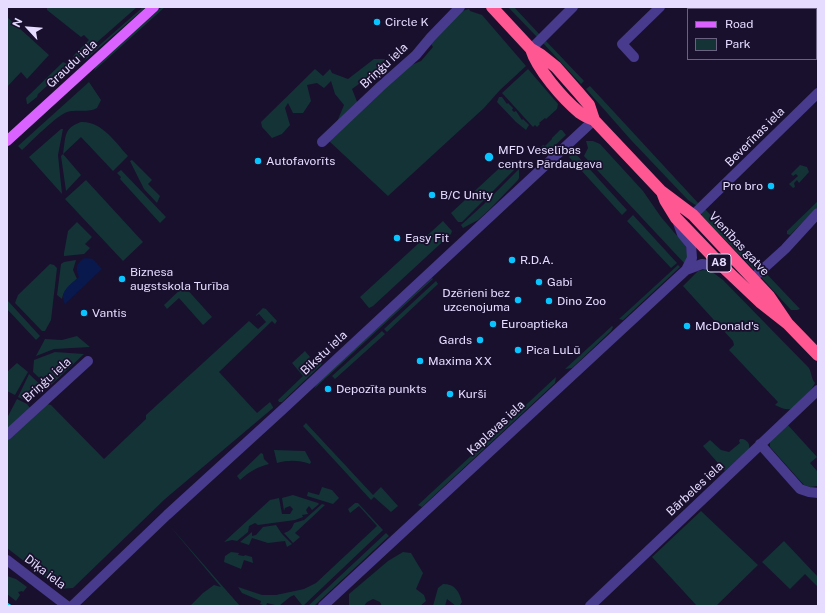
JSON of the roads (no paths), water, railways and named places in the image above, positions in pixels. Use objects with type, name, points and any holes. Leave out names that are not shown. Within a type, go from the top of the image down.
[{"type":"highway","name":"Vienības gatve","points":[[492,7],[531,49],[539,67],[568,102],[581,114],[594,120],[661,191],[693,215],[769,296],[788,324]]},
{"type":"highway","name":"Vienības gatve","points":[[661,191],[676,218],[723,267],[760,302],[788,324],[818,355]]},
{"type":"main road","name":"Graudu iela","points":[[7,141],[154,7]]},
{"type":"street","name":"Briņģu iela","points":[[322,142],[416,55],[460,7]]},
{"type":"street","points":[[531,49],[573,7]]},
{"type":"street","points":[[634,57],[622,44],[660,7]]},
{"type":"street","name":"Beverīnas iela","points":[[693,215],[818,93]]},
{"type":"street","name":"Bikstu iela","points":[[72,606],[167,515],[594,120]]},
{"type":"street","points":[[753,278],[785,249],[818,213]]},
{"type":"street","points":[[676,218],[682,234],[691,245],[692,258],[686,270]]},
{"type":"street","name":"Kaplavas iela","points":[[323,606],[686,270],[702,264],[723,267]]},
{"type":"street","name":"Briņģu iela","points":[[7,435],[88,361]]},
{"type":"street","name":"Bārbeles iela","points":[[590,606],[818,390]]},
{"type":"street","points":[[760,444],[800,488],[809,492],[818,493]]},
{"type":"street","name":"Dīķa iela","points":[[7,560],[68,606]]},
{"type":"place","name":"Circle K","points":[[377,22]]},
{"type":"place","name":"MFD Veselības centrs Pārdaugava","points":[[489,157]]},
{"type":"place","name":"Autofavorīts","points":[[258,161]]},
{"type":"place","name":"Pro bro","points":[[771,186]]},
{"type":"place","name":"B/C Unity","points":[[432,195]]},
{"type":"place","name":"Easy Fit","points":[[397,238]]},
{"type":"place","name":"R.D.A.","points":[[512,260]]},
{"type":"place","name":"Biznesa augstskola Turība","points":[[122,279]]},
{"type":"place","name":"Gabi","points":[[539,282]]},
{"type":"place","name":"Dzērieni bez uzcenojuma","points":[[518,300]]},
{"type":"place","name":"Dino Zoo","points":[[549,301]]},
{"type":"place","name":"Vantis","points":[[84,313]]},
{"type":"place","name":"Euroaptieka","points":[[493,324]]},
{"type":"place","name":"McDonald's","points":[[687,326]]},
{"type":"place","name":"Gards","points":[[480,340]]},
{"type":"place","name":"Pica LuLū","points":[[518,350]]},
{"type":"place","name":"Maxima XX","points":[[420,361]]},
{"type":"place","name":"Depozīta punkts","points":[[328,389]]},
{"type":"place","name":"Kurši","points":[[450,394]]}]
